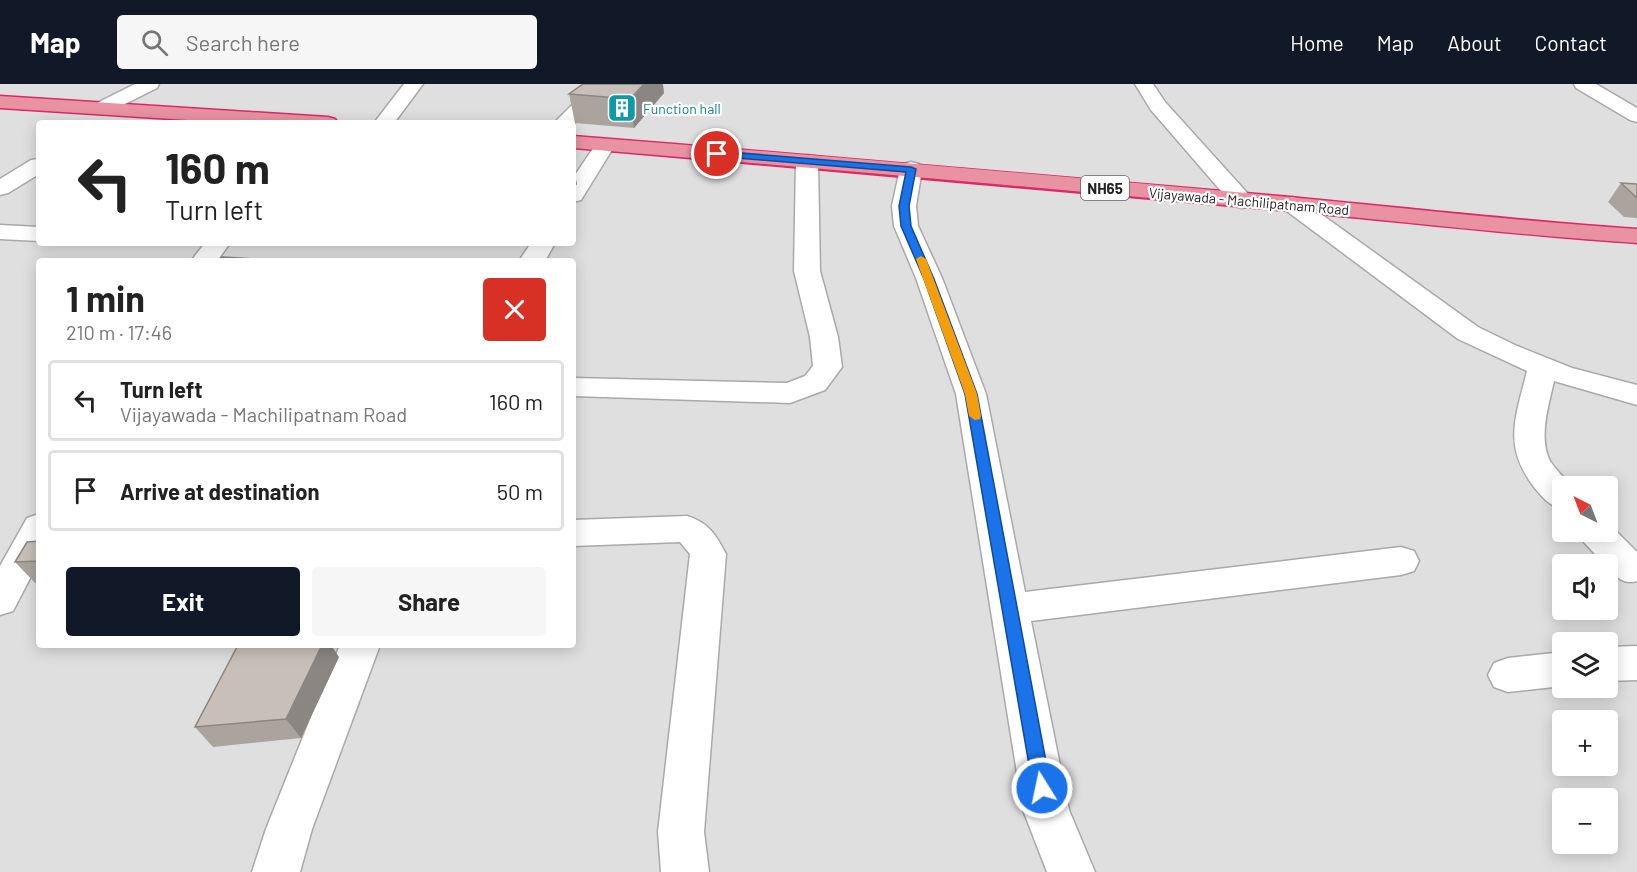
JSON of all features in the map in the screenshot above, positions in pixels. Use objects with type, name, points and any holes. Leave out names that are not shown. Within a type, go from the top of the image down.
[{"type":"highway","points":[[0,102],[282,120]]},
{"type":"highway","name":"Vijayawada - Machilipatnam Road","points":[[576,142],[911,169],[1292,204],[1528,230],[1637,236]]},
{"type":"street","points":[[102,108],[150,84]]},
{"type":"street","points":[[386,120],[414,84]]},
{"type":"street","points":[[567,120],[604,84]]},
{"type":"street","points":[[1143,84],[1158,106],[1242,201]]},
{"type":"street","points":[[1582,84],[1632,110]]},
{"type":"street","points":[[123,120],[144,111]]},
{"type":"street","points":[[576,190],[605,145]]},
{"type":"street","points":[[576,387],[790,393],[815,383],[828,367],[824,337],[807,271],[807,161]]},
{"type":"street","points":[[0,188],[36,167]]},
{"type":"street","points":[[911,169],[904,206],[906,226],[929,279],[971,394],[1046,810],[1071,872]]},
{"type":"street","points":[[1292,204],[1468,333],[1506,352],[1543,366],[1637,395]]},
{"type":"street","points":[[0,232],[36,234]]},
{"type":"street","points":[[206,258],[216,246]]},
{"type":"street","points":[[1543,366],[1530,432],[1532,456],[1552,486]]},
{"type":"street","points":[[576,532],[687,529],[701,540],[708,554],[681,832],[684,872]]},
{"type":"street","points":[[0,600],[36,533]]},
{"type":"street","points":[[1604,542],[1631,570]]},
{"type":"street","points":[[1009,609],[1401,561]]},
{"type":"street","points":[[276,872],[289,829],[359,648]]},
{"type":"street","points":[[1618,664],[1637,663]]},
{"type":"street","points":[[1508,675],[1552,670]]},
{"type":"shaded area","points":[[0,84],[1637,84],[1637,872],[0,872]]},
{"type":"building","points":[[583,84],[644,84],[630,99],[569,94]]},
{"type":"building","points":[[1621,183],[1637,184],[1637,198]]},
{"type":"building","points":[[36,541],[36,561],[15,562],[27,542]]},
{"type":"building","points":[[236,648],[321,648],[286,719],[195,727]]},
{"type":"slow traffic","points":[[921,259],[971,394],[975,416]]},
{"type":"place","name":"Function hall","points":[[622,108]]},
{"type":"route","points":[[717,154],[911,169],[904,206],[906,226],[929,279],[971,394],[1042,788]]}]
